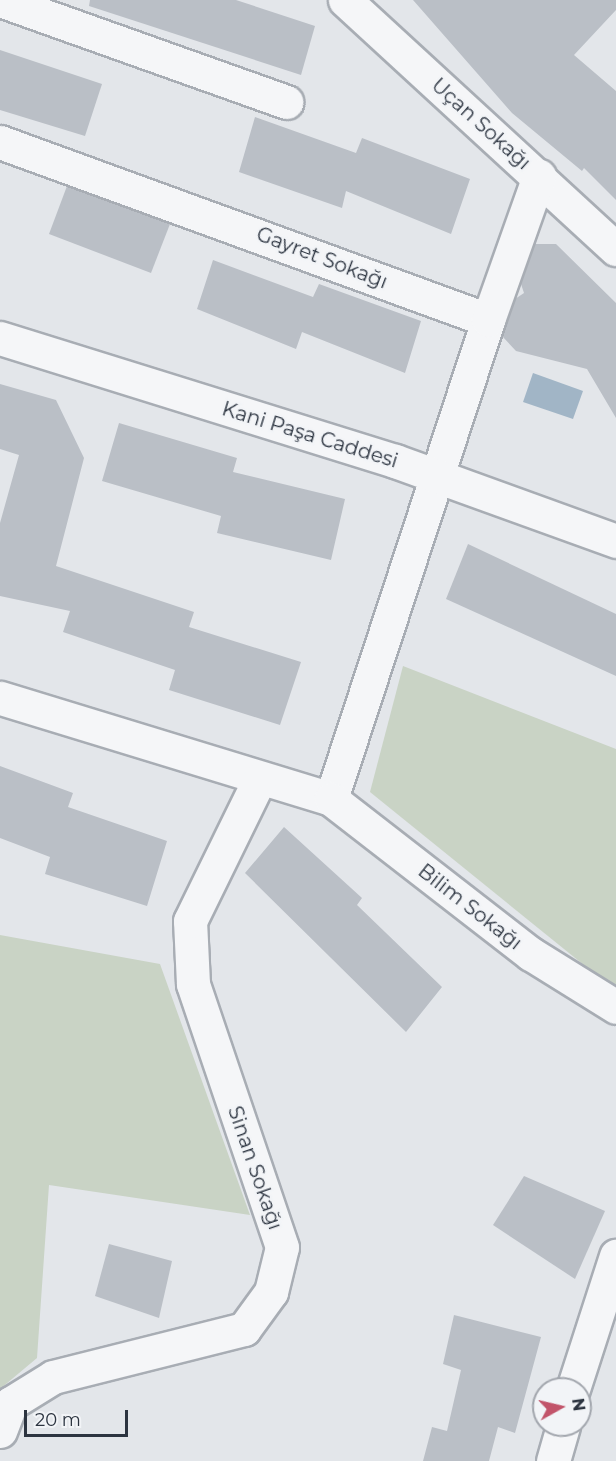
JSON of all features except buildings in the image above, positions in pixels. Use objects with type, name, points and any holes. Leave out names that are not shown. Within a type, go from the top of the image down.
[{"type":"street","points":[[0,0],[286,102]]},
{"type":"street","name":"Uçan Sokağı","points":[[345,0],[616,249]]},
{"type":"street","name":"Gayret Sokağı","points":[[0,142],[488,320]]},
{"type":"street","points":[[0,698],[259,780],[331,799],[488,320],[539,176]]},
{"type":"street","name":"Kani Paşa Caddesi","points":[[0,338],[438,477],[616,541]]},
{"type":"street","name":"Sinan Sokağı","points":[[0,1431],[11,1403],[53,1377],[244,1329],[271,1292],[282,1247],[193,984],[190,921],[259,780]]},
{"type":"street","name":"Bilim Sokağı","points":[[331,799],[531,954],[616,1007]]},
{"type":"street","points":[[577,1377],[616,1257]]},
{"type":"street","points":[[553,1461],[560,1437]]},
{"type":"green space","points":[[403,666],[616,749],[616,991],[370,792]]},
{"type":"green space","points":[[0,935],[160,964],[250,1215],[49,1185],[37,1358],[0,1389]]},
{"type":"water","points":[[533,373],[583,391],[573,419],[523,402]]}]
